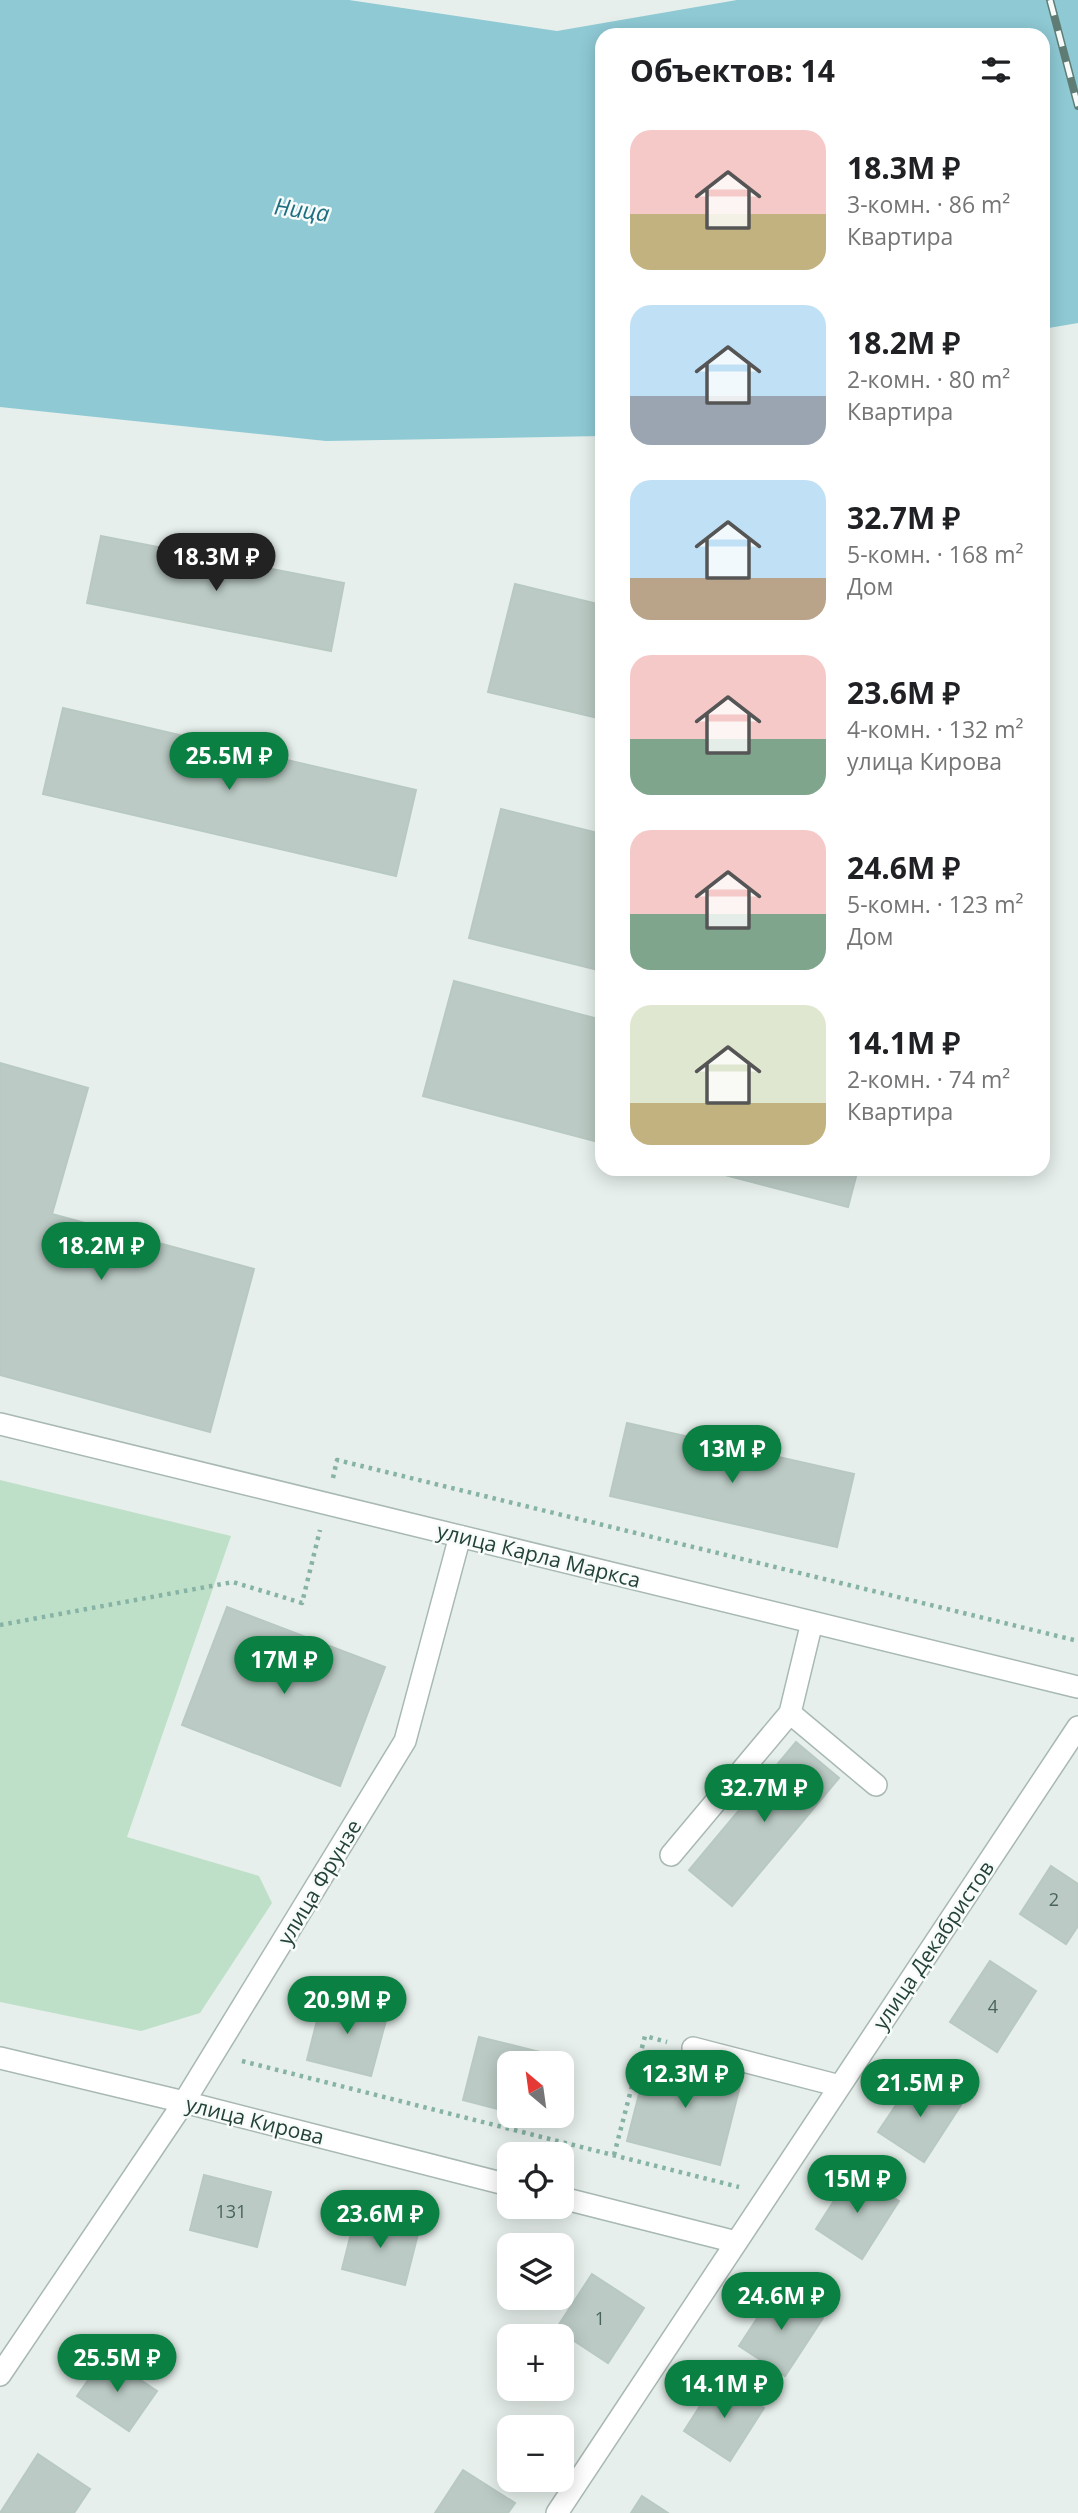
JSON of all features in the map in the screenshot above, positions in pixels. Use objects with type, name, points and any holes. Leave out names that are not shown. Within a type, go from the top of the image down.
[{"type":"street","name":"улица Карла Маркса","points":[[0,1424],[1078,1687]]},
{"type":"street","name":"улица Фрунзе","points":[[0,2375],[184,2102],[405,1741],[460,1536]]},
{"type":"street","points":[[671,1855],[790,1713],[812,1622]]},
{"type":"street","points":[[790,1713],[876,1785]]},
{"type":"street","name":"улица Декабристов","points":[[557,2513],[1078,1727]]},
{"type":"street","points":[[693,2048],[840,2086]]},
{"type":"street","name":"улица Кирова","points":[[0,2058],[497,2182]]},
{"type":"street","points":[[574,2201],[736,2242]]},
{"type":"path","points":[[0,1625],[233,1582],[302,1603],[337,1460],[1078,1641]]},
{"type":"path","points":[[614,2155],[645,2036],[693,2048]]},
{"type":"path","points":[[214,2053],[768,2195]]},
{"type":"green space","points":[[0,1480],[231,1536],[127,1837],[259,1876],[272,1903],[200,2013],[141,2031],[0,2002]]},
{"type":"water","name":"Ница","points":[[0,0],[349,0],[557,31],[737,0],[1078,0],[1078,323],[1050,328],[1050,28],[595,28],[595,436],[326,441],[0,407]]},
{"type":"building","points":[[101,536],[344,583],[331,651],[87,603]]},
{"type":"building","points":[[515,584],[595,603],[595,717],[488,692]]},
{"type":"building","points":[[63,708],[416,790],[396,876],[43,794]]},
{"type":"building","points":[[501,809],[595,832],[595,969],[469,938]]},
{"type":"building","points":[[454,981],[595,1018],[595,1141],[423,1096]]},
{"type":"building","points":[[0,1063],[88,1088],[52,1214],[254,1269],[210,1432],[0,1375]]},
{"type":"building","points":[[729,1176],[856,1176],[848,1207]]},
{"type":"building","points":[[627,1423],[854,1474],[837,1547],[610,1496]]},
{"type":"building","points":[[227,1607],[385,1667],[340,1786],[182,1725]]},
{"type":"building","points":[[796,1742],[839,1778],[732,1906],[689,1870]]},
{"type":"building","points":[[1051,1866],[1078,1884],[1078,1926],[1066,1944],[1020,1914]]},
{"type":"building","points":[[990,1961],[1036,1991],[997,2052],[950,2022]]},
{"type":"building","points":[[323,1997],[388,2013],[371,2076],[307,2060]]},
{"type":"building","points":[[479,2037],[536,2051],[497,2051],[497,2109],[463,2100]]},
{"type":"building","points":[[649,2055],[742,2078],[720,2165],[627,2141]]},
{"type":"building","points":[[916,2075],[961,2105],[924,2162],[878,2132]]},
{"type":"building","points":[[853,2171],[899,2201],[862,2259],[816,2229]]},
{"type":"building","points":[[204,2175],[271,2192],[257,2247],[190,2230]]},
{"type":"building","points":[[356,2214],[419,2230],[405,2285],[342,2269]]},
{"type":"building","points":[[592,2274],[644,2308],[608,2363],[574,2341],[574,2324],[559,2324],[568,2310],[574,2310],[574,2302]]},
{"type":"building","points":[[777,2288],[823,2318],[785,2376],[739,2346]]},
{"type":"building","points":[[105,2356],[157,2391],[129,2431],[77,2396]]},
{"type":"building","points":[[718,2378],[764,2408],[730,2461],[684,2431]]},
{"type":"building","points":[[38,2454],[90,2489],[74,2513],[0,2513]]},
{"type":"building","points":[[463,2470],[515,2503],[508,2513],[435,2513]]},
{"type":"building","points":[[642,2496],[668,2513],[631,2513]]},
{"type":"railway","points":[[1050,0],[1078,106]]}]
